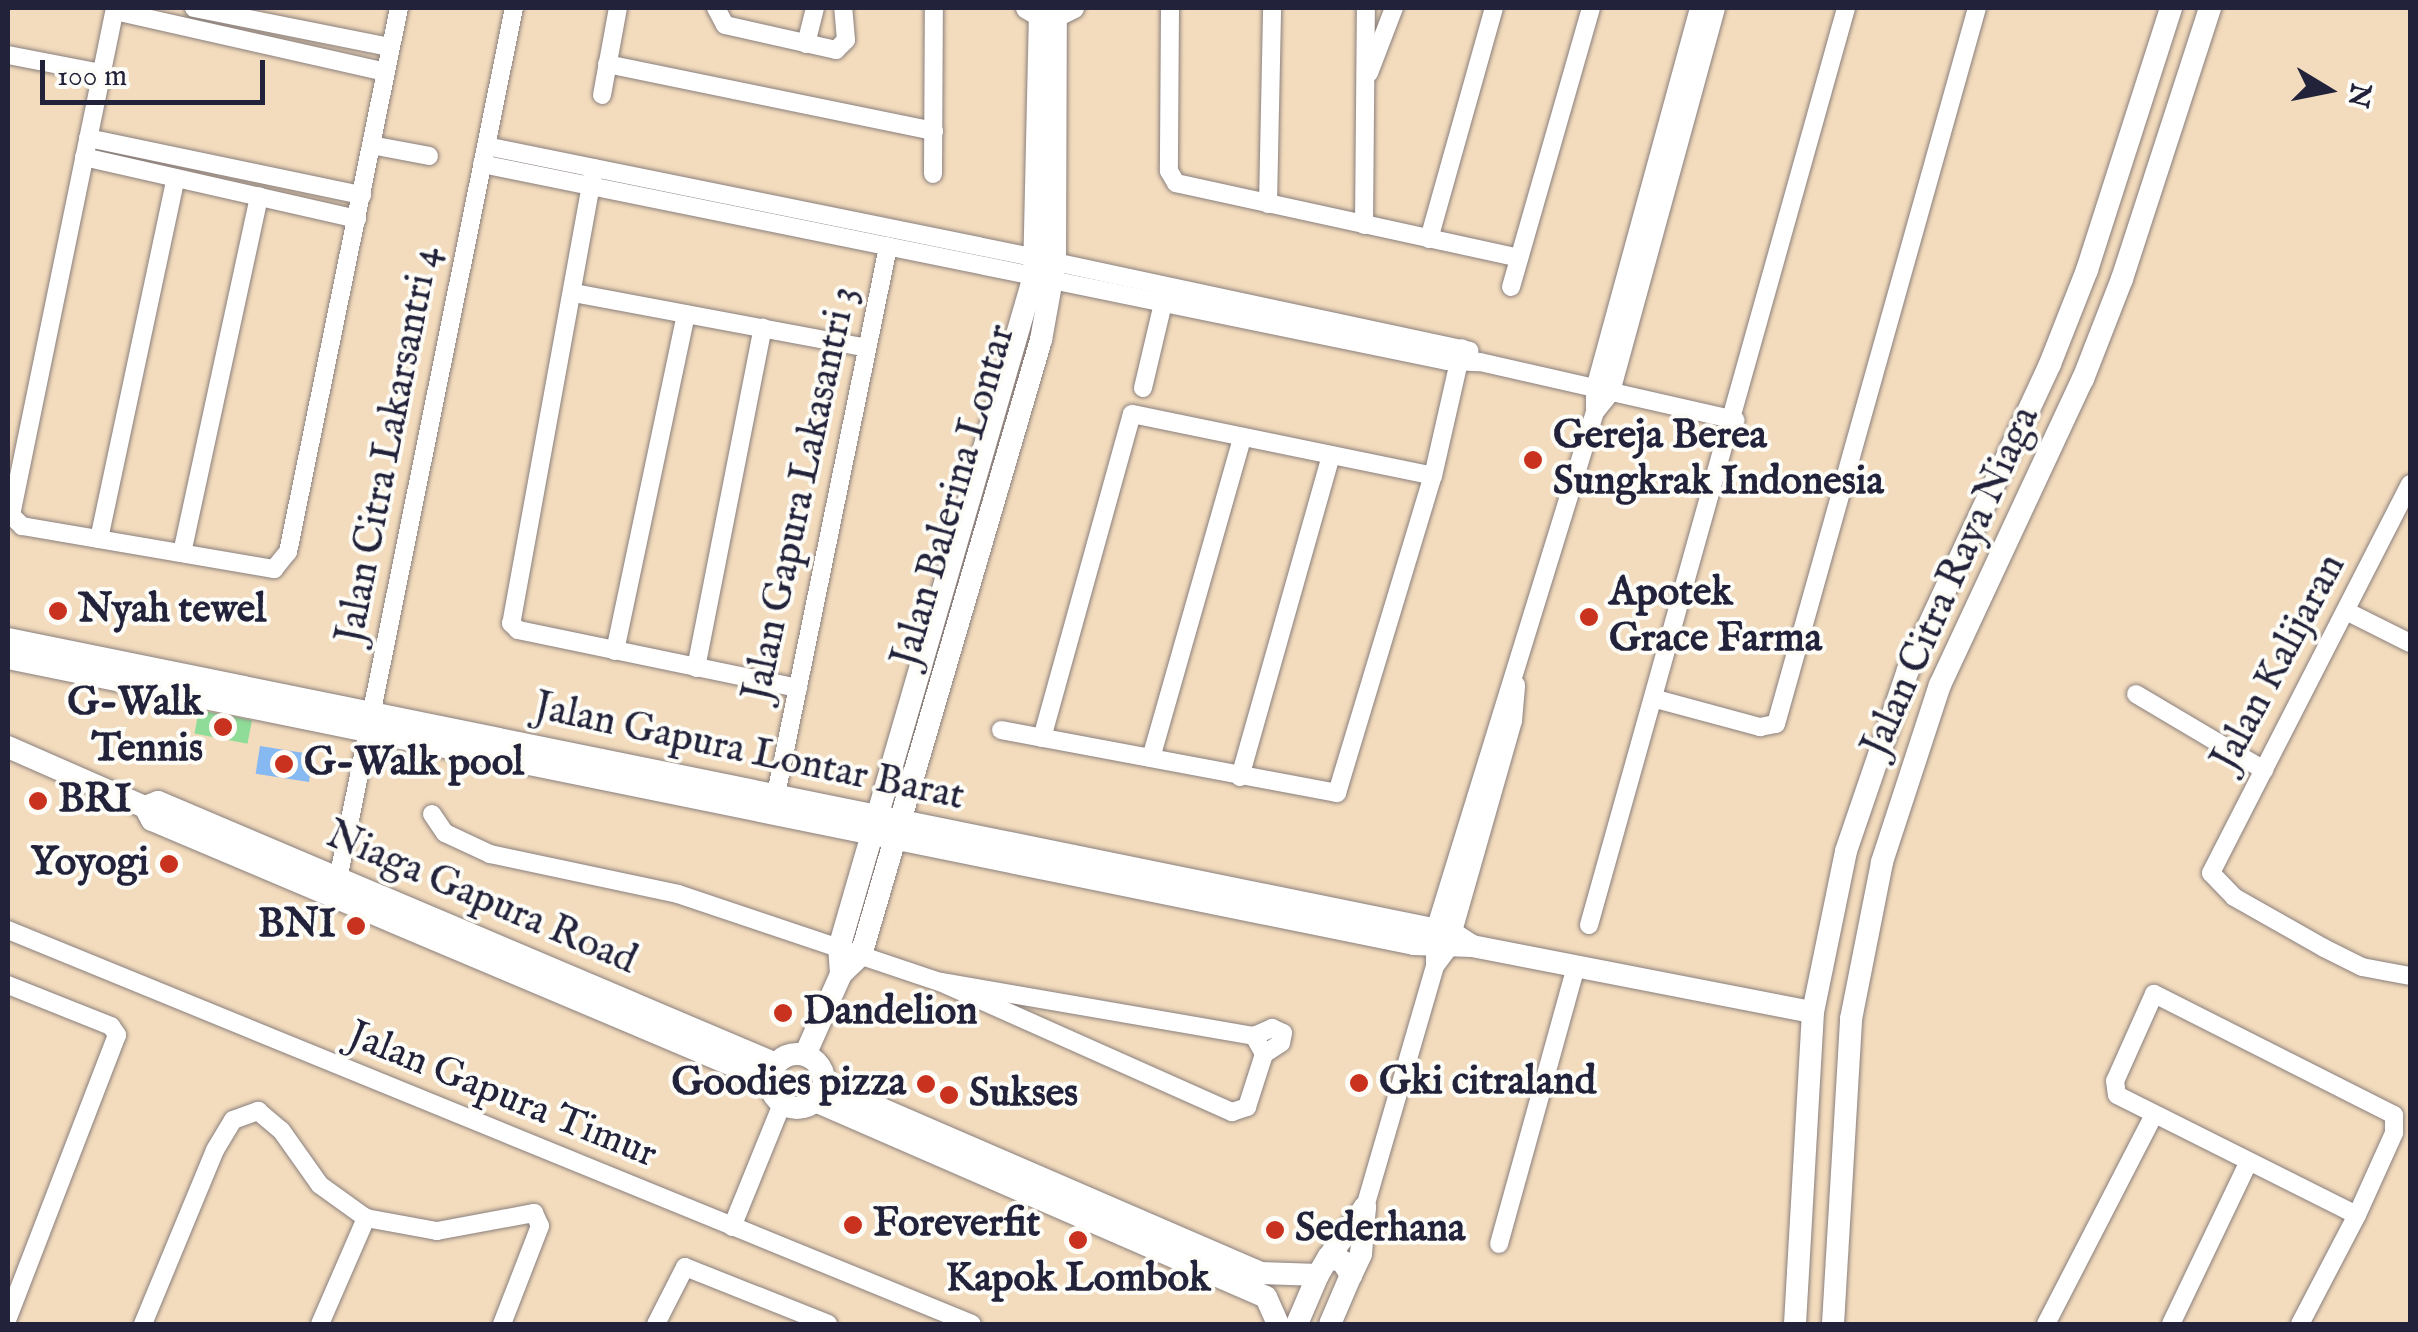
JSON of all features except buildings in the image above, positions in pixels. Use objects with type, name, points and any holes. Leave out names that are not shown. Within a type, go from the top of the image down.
[{"type":"street","points":[[288,37],[296,8]]},
{"type":"street","points":[[390,47],[288,37],[115,9],[11,516],[22,526],[283,566],[399,8]]},
{"type":"street","name":"Jalan Citra Lakarsantri 4","points":[[336,888],[514,8]]},
{"type":"street","points":[[602,95],[618,8]]},
{"type":"street","points":[[716,8],[725,25],[841,48],[843,8]]},
{"type":"street","points":[[806,44],[815,8]]},
{"type":"street","points":[[933,174],[934,8]]},
{"type":"street","points":[[1170,8],[1170,174],[1183,186],[1519,258]]},
{"type":"street","points":[[1268,204],[1272,8]]},
{"type":"street","points":[[1364,224],[1366,8]]},
{"type":"street","points":[[1364,86],[1394,8]]},
{"type":"street","points":[[1429,238],[1494,8]]},
{"type":"street","points":[[1511,286],[1591,8]]},
{"type":"street","points":[[1603,390],[1699,8]]},
{"type":"street","points":[[1297,1324],[1323,1266],[1365,1207],[1446,945],[1500,716],[1516,684],[1716,8]]},
{"type":"street","points":[[1589,925],[1735,420],[1846,8]]},
{"type":"street","points":[[1656,698],[1760,728],[1776,724],[1976,8]]},
{"type":"street","name":"Jalan Citra Raya Niaga","points":[[1795,1324],[1796,1231],[1813,1012],[1846,851],[1883,732],[2050,364],[2171,8]]},
{"type":"street","name":"Jalan Citra Raya Niaga","points":[[1833,1324],[1835,1231],[1864,940],[1917,742],[2083,379],[2210,8]]},
{"type":"street","points":[[206,9],[385,72]]},
{"type":"street","name":"Jalan Balerina Lontar","points":[[850,951],[1020,371],[1044,269],[1049,13]]},
{"type":"street","points":[[8,55],[101,74]]},
{"type":"street","points":[[608,64],[934,131]]},
{"type":"street","points":[[371,145],[429,156]]},
{"type":"street","points":[[86,148],[176,178],[357,218]]},
{"type":"street","points":[[86,148],[362,195]]},
{"type":"street","points":[[484,155],[1461,356],[1735,420]]},
{"type":"street","points":[[593,177],[574,293],[509,618],[518,630],[798,688]]},
{"type":"street","points":[[99,539],[176,178]]},
{"type":"street","points":[[182,553],[259,196]]},
{"type":"street","points":[[813,222],[888,246],[1044,269]]},
{"type":"street","name":"Jalan Gapura Lakasantri 3","points":[[774,806],[888,246]]},
{"type":"street","points":[[574,293],[867,348]]},
{"type":"street","points":[[1143,388],[1165,294]]},
{"type":"street","points":[[615,651],[686,314]]},
{"type":"street","points":[[696,668],[763,328]]},
{"type":"street","points":[[1001,730],[1328,795],[1339,791],[1432,476],[1461,356]]},
{"type":"street","points":[[1042,738],[1132,414],[1432,476]]},
{"type":"street","points":[[1152,758],[1242,438]]},
{"type":"street","points":[[1240,778],[1331,456]]},
{"type":"street","name":"Jalan Kalijaran","points":[[2410,484],[2348,612],[2211,873],[2234,898],[2324,948],[2362,967],[2410,976]]},
{"type":"street","points":[[2348,612],[2410,643]]},
{"type":"street","name":"Jalan Gapura Lontar Barat","points":[[8,639],[370,723]]},
{"type":"street","name":"Jalan Gapura Lontar Barat","points":[[8,658],[370,723],[1446,945],[1813,1012]]},
{"type":"street","points":[[2136,694],[2264,770]]},
{"type":"street","points":[[1883,732],[1917,742]]},
{"type":"street","name":"Niaga Gapura Road","points":[[8,747],[773,1072]]},
{"type":"street","points":[[432,814],[445,833],[490,854],[678,894],[940,982],[1232,1112],[1247,1107],[1264,1054],[1281,1043],[1284,1033],[1272,1028],[1254,1036],[940,982]]},
{"type":"street","name":"Jalan Gapura Timur","points":[[8,930],[972,1324]]},
{"type":"street","points":[[732,1226],[782,1104],[773,1072],[805,1055],[850,951]]},
{"type":"street","points":[[1498,1244],[1576,966]]},
{"type":"street","points":[[8,1318],[117,1035],[111,1026],[10,993]]},
{"type":"street","points":[[2300,1324],[2357,1214],[2394,1133],[2394,1115],[2386,1106],[2154,994],[2115,1081],[2125,1104],[2357,1214]]},
{"type":"street","points":[[1254,1036],[1264,1054]]},
{"type":"street","points":[[805,1055],[820,1066],[819,1093]]},
{"type":"street","points":[[782,1104],[799,1108],[819,1093]]},
{"type":"street","points":[[819,1093],[1260,1274],[1342,1261],[1351,1275]]},
{"type":"street","points":[[819,1093],[1266,1298],[1278,1324]]},
{"type":"street","points":[[143,1324],[215,1150],[243,1114],[268,1117],[320,1185],[366,1218],[436,1231],[534,1213],[540,1226],[502,1324]]},
{"type":"street","points":[[2046,1324],[2153,1117]]},
{"type":"street","points":[[2171,1324],[2248,1162]]},
{"type":"street","points":[[1330,1324],[1366,1230],[1365,1207]]},
{"type":"street","points":[[320,1324],[366,1218]]},
{"type":"street","points":[[1796,1231],[1835,1231]]},
{"type":"street","points":[[656,1324],[685,1267],[819,1323]]},
{"type":"green space","name":"G-Walk Tennis","points":[[199,710],[252,720],[247,744],[194,734]]},
{"type":"water","name":"G-Walk pool","points":[[260,746],[313,754],[309,782],[256,774]]},
{"type":"place","name":"Gereja Berea Sungkrak Indonesia","points":[[1533,460]]},
{"type":"place","name":"Nyah tewel","points":[[58,611]]},
{"type":"place","name":"Apotek Grace Farma","points":[[1589,617]]},
{"type":"place","name":"G-Walk Tennis","points":[[223,727]]},
{"type":"place","name":"G-Walk pool","points":[[284,764]]},
{"type":"place","name":"BRI","points":[[38,801]]},
{"type":"place","name":"Yoyogi","points":[[169,864]]},
{"type":"place","name":"BNI","points":[[356,926]]},
{"type":"place","name":"Dandelion","points":[[783,1013]]},
{"type":"place","name":"Gki citraland","points":[[1359,1083]]},
{"type":"place","name":"Goodies pizza","points":[[926,1084]]},
{"type":"place","name":"Sukses","points":[[949,1095]]},
{"type":"place","name":"Foreverfit","points":[[853,1225]]},
{"type":"place","name":"Sederhana","points":[[1275,1230]]},
{"type":"place","name":"Kapok Lombok","points":[[1078,1240]]}]
